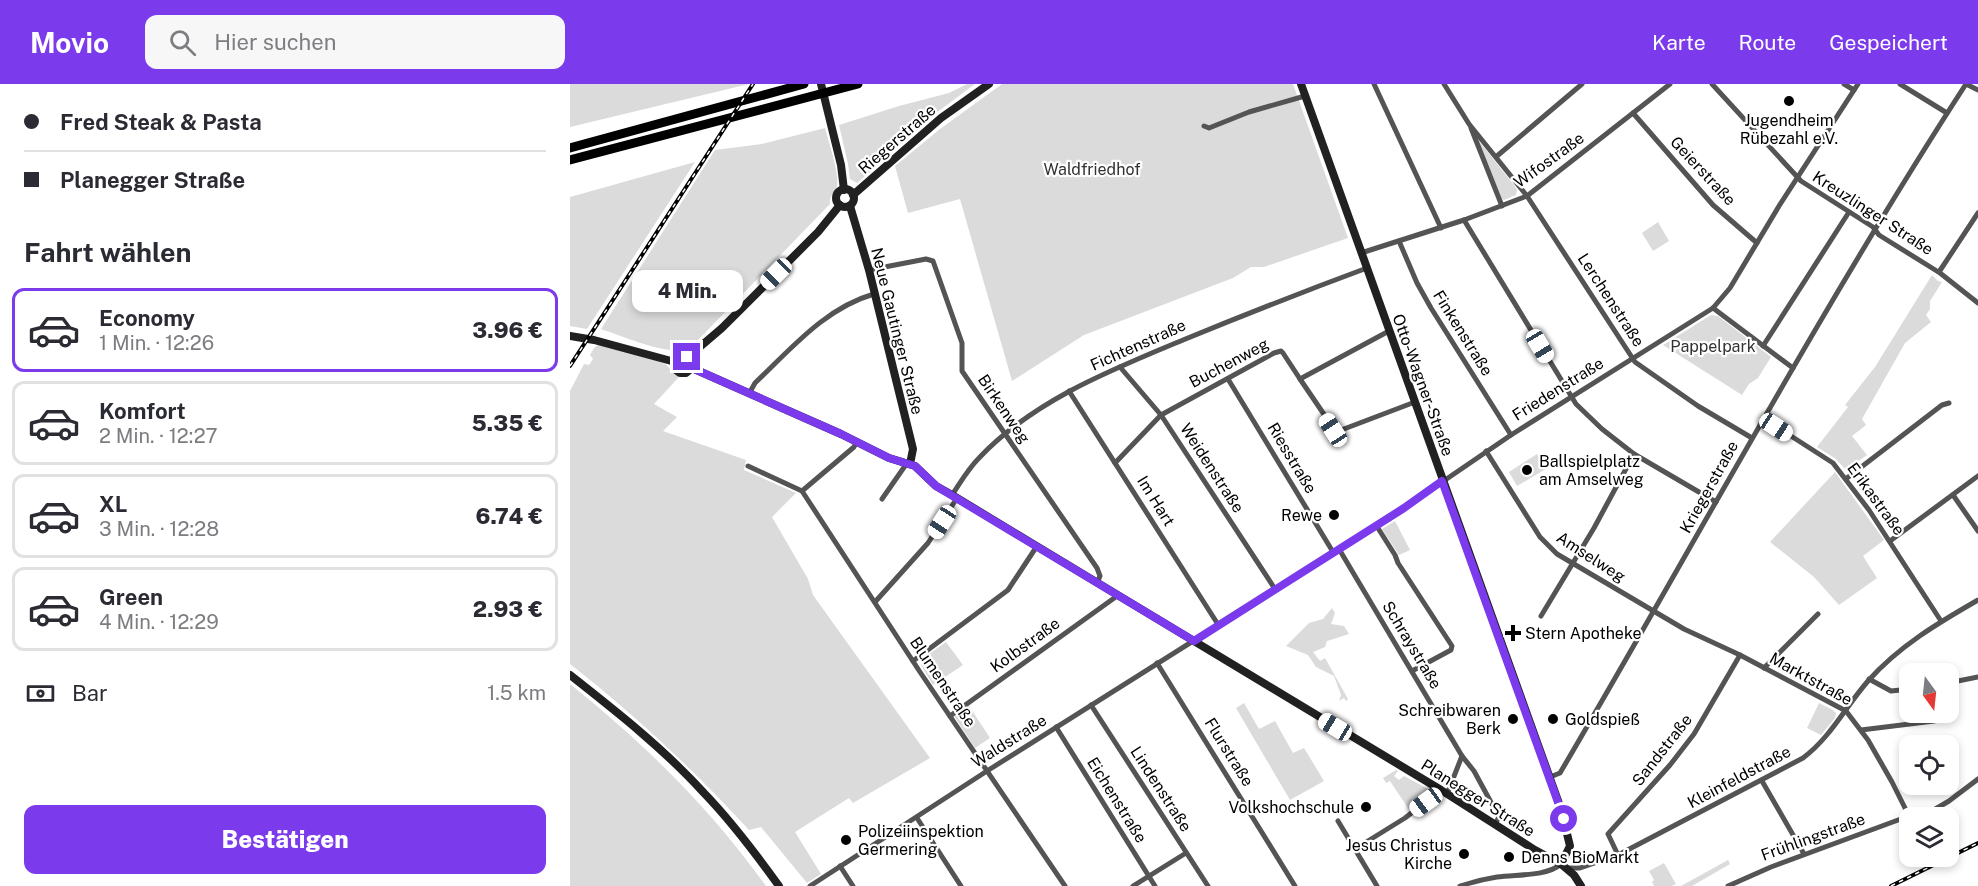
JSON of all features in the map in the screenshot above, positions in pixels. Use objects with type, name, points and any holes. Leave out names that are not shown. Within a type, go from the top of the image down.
[{"type":"highway","points":[[573,146],[804,84]]},
{"type":"highway","points":[[570,160],[858,84]]},
{"type":"street","points":[[821,84],[841,165],[844,190]]},
{"type":"street","name":"Riegerstraße","points":[[853,195],[940,118],[989,84]]},
{"type":"street","name":"Otto-Wagner-Straße","points":[[1301,84],[1550,777],[1569,839],[1570,846],[1564,866]]},
{"type":"street","points":[[1374,84],[1441,228]]},
{"type":"street","points":[[1444,84],[1469,124],[1502,207]]},
{"type":"street","points":[[1497,156],[1582,84]]},
{"type":"street","name":"Wifostraße","points":[[1361,253],[1441,228],[1527,196],[1670,84]]},
{"type":"street","name":"Kreuzlinger Straße","points":[[1712,84],[1801,181],[1876,230],[1879,235],[1939,272],[1978,303]]},
{"type":"street","points":[[1844,84],[1854,90]]},
{"type":"street","name":"Friedenstraße","points":[[1194,641],[1376,525],[1486,451],[1713,308],[1730,288],[1858,84]]},
{"type":"street","points":[[1900,84],[1947,113]]},
{"type":"street","points":[[1966,84],[1978,90]]},
{"type":"street","name":"Kriegerstraße","points":[[1550,777],[1560,773],[1654,613],[1763,418],[1966,84]]},
{"type":"street","points":[[1204,126],[1209,128],[1250,112],[1305,96]]},
{"type":"street","name":"Geierstraße","points":[[1633,113],[1712,204],[1757,243]]},
{"type":"street","name":"Lerchenstraße","points":[[1469,124],[1527,196],[1635,362],[1698,406],[1752,438]]},
{"type":"street","points":[[844,190],[850,191],[853,195],[854,201],[850,206],[840,205],[837,200],[837,195],[844,190]]},
{"type":"street","points":[[675,362],[681,356],[690,362],[704,344],[818,232],[840,205]]},
{"type":"street","name":"Neue Gautinger Straße","points":[[850,206],[869,270],[913,449],[908,464]]},
{"type":"street","points":[[1762,346],[1849,212]]},
{"type":"street","points":[[1939,272],[1978,213]]},
{"type":"street","points":[[1464,220],[1571,397],[1602,429],[1635,454],[1716,502]]},
{"type":"street","name":"Finkenstraße","points":[[1399,241],[1424,295],[1511,435]]},
{"type":"street","name":"Birkenweg","points":[[869,270],[926,259],[933,261],[962,343],[961,369],[1098,571],[1097,583]]},
{"type":"street","name":"Fichtenstraße","points":[[875,602],[928,543],[977,459],[1004,434],[1069,391],[1120,366],[1367,268]]},
{"type":"street","points":[[750,393],[755,383],[835,311],[860,298],[874,294]]},
{"type":"street","points":[[1713,308],[1793,368]]},
{"type":"street","points":[[1389,331],[1300,378],[1336,432],[1415,402]]},
{"type":"street","name":"Planegger Straße","points":[[570,336],[594,340],[675,362],[676,370],[680,374],[686,373],[690,362],[750,393],[857,441],[889,458],[908,464],[954,497],[1564,866]]},
{"type":"street","name":"Buchenweg","points":[[1115,463],[1161,415],[1280,351],[1300,378]]},
{"type":"street","name":"Weidenstraße","points":[[1120,366],[1161,415],[1275,589]]},
{"type":"street","name":"Riesstraße","points":[[1228,379],[1336,550]]},
{"type":"street","name":"Im Hart","points":[[1069,391],[1219,626]]},
{"type":"street","points":[[1847,478],[1942,405],[1949,403]]},
{"type":"street","name":"Erikastraße","points":[[1763,418],[1830,459],[1847,478],[1941,621]]},
{"type":"street","points":[[747,466],[802,491],[854,447],[857,441]]},
{"type":"street","name":"Amselweg","points":[[1486,451],[1543,540],[1557,555],[1654,613]]},
{"type":"street","points":[[1541,616],[1635,454]]},
{"type":"street","points":[[882,499],[908,464]]},
{"type":"street","points":[[1890,541],[1978,476]]},
{"type":"street","name":"Blumenstraße","points":[[802,491],[913,661],[1065,886]]},
{"type":"street","points":[[1953,495],[1978,531]]},
{"type":"street","points":[[1376,525],[1452,646],[1451,650],[1412,671]]},
{"type":"street","points":[[913,661],[1008,590],[1036,546]]},
{"type":"street","name":"Schraystraße","points":[[1336,550],[1500,817],[1495,824]]},
{"type":"street","name":"Kolbstraße","points":[[950,716],[1117,596]]},
{"type":"street","name":"Kleinfeldstraße","points":[[1460,886],[1564,866],[1580,868],[1618,855],[1762,781],[1810,752],[1825,738],[1869,679],[1904,647],[1941,621],[1978,600]]},
{"type":"street","name":"Marktstraße","points":[[1654,613],[1846,711],[1861,730],[1904,807]]},
{"type":"street","points":[[1764,668],[1818,614]]},
{"type":"street","name":"Waldstraße","points":[[810,886],[1194,641]]},
{"type":"street","name":"Sandstraße","points":[[1618,855],[1608,834],[1670,765],[1694,734],[1740,655]]},
{"type":"street","name":"Flurstraße","points":[[1157,663],[1295,886]]},
{"type":"street","points":[[570,675],[664,753],[704,793],[746,841],[779,886]]},
{"type":"street","points":[[1959,681],[1978,677]]},
{"type":"street","points":[[1869,679],[1891,691],[1899,690]]},
{"type":"street","name":"Lindenstraße","points":[[1091,705],[1208,886]]},
{"type":"street","points":[[1861,730],[1918,723]]},
{"type":"street","name":"Eichenstraße","points":[[1056,728],[1155,886]]},
{"type":"street","points":[[1355,849],[1444,792],[1464,757]]},
{"type":"street","points":[[1940,807],[1978,779]]},
{"type":"street","points":[[1762,781],[1804,854]]},
{"type":"street","points":[[916,818],[961,886]]},
{"type":"street","points":[[1338,821],[1377,886]]},
{"type":"street","name":"Frühlingstraße","points":[[1728,886],[1804,854],[1899,821]]},
{"type":"street","points":[[1133,886],[1186,853]]},
{"type":"street","points":[[840,866],[853,886]]},
{"type":"street","points":[[1564,866],[1581,886]]},
{"type":"green space","points":[[570,84],[749,84],[570,127]]},
{"type":"green space","points":[[967,84],[975,84],[936,113],[857,183],[850,179],[839,125],[949,93]]},
{"type":"green space","name":"Waldfriedhof","points":[[1002,84],[1293,84],[1348,238],[1264,267],[1251,267],[1233,278],[1084,335],[1012,381],[960,199],[908,213],[895,166],[940,129]]},
{"type":"green space","points":[[825,128],[837,181],[830,204],[699,339],[684,348],[670,350],[650,346],[601,329],[715,150],[762,144]]},
{"type":"green space","points":[[1478,140],[1514,185],[1517,190],[1516,195],[1502,199]]},
{"type":"green space","points":[[695,162],[587,329],[570,326],[570,197]]},
{"type":"green space","points":[[1658,222],[1669,241],[1653,251],[1642,233]]},
{"type":"green space","points":[[1932,275],[1942,282],[1930,301],[1930,309],[1926,315],[1931,322],[1905,343],[1862,419],[1866,425],[1852,436],[1867,455],[1846,470],[1836,459],[1817,447],[1848,407],[1845,405],[1875,367]]},
{"type":"green space","name":"Pappelpark","points":[[1711,315],[1718,316],[1771,357],[1758,378],[1749,384],[1742,395],[1663,345]]},
{"type":"green space","points":[[598,345],[632,352],[665,364],[679,377],[654,404],[677,417],[663,431],[746,460],[744,470],[796,493],[772,517],[808,579],[813,595],[930,758],[853,803],[849,798],[795,832],[821,874],[807,883],[761,827],[749,830],[663,743],[570,664],[570,391],[584,364],[589,365],[593,359],[590,355]]},
{"type":"green space","name":"Ballspielplatz am Amselweg","points":[[1537,454],[1546,469],[1517,486],[1509,472]]},
{"type":"green space","points":[[1835,472],[1884,540],[1863,556],[1877,578],[1839,605],[1814,577],[1770,542]]},
{"type":"green space","points":[[1395,521],[1410,550],[1399,555],[1382,529]]},
{"type":"green space","points":[[1332,608],[1335,613],[1331,624],[1344,626],[1349,634],[1327,641],[1325,647],[1313,652],[1320,661],[1325,658],[1348,699],[1346,701],[1344,698],[1339,701],[1341,695],[1334,676],[1316,667],[1308,655],[1286,646],[1309,623],[1323,619]]},
{"type":"green space","points":[[946,642],[963,665],[933,685],[921,665],[922,659]]},
{"type":"green space","points":[[570,684],[625,730],[675,778],[722,829],[766,886],[570,886]]},
{"type":"green space","points":[[1244,703],[1259,729],[1275,721],[1293,753],[1304,748],[1324,781],[1290,800],[1236,708]]},
{"type":"green space","points":[[1819,703],[1836,713],[1835,718],[1821,735],[1807,728]]},
{"type":"green space","points":[[969,706],[990,738],[975,748],[954,716]]},
{"type":"green space","points":[[1398,771],[1394,776],[1399,780],[1404,776],[1430,790],[1425,799],[1410,811],[1390,781],[1386,783],[1383,778]]},
{"type":"green space","points":[[1728,860],[1730,864],[1692,886],[1681,886]]},
{"type":"green space","points":[[1664,863],[1676,884],[1654,886],[1652,882],[1654,880],[1649,871]]},
{"type":"railway","points":[[570,366],[753,84]]},
{"type":"railway","points":[[1891,886],[1978,843]]},
{"type":"place","name":"Jugendheim Rübezahl e.V.","points":[[1789,101]]},
{"type":"place","name":"Ballspielplatz am Amselweg","points":[[1527,470]]},
{"type":"place","name":"Rewe","points":[[1334,515]]},
{"type":"place","name":"Stern Apotheke","points":[[1513,633]]},
{"type":"place","name":"Schreibwaren Berk","points":[[1513,719]]},
{"type":"place","name":"Goldspieß","points":[[1553,719]]},
{"type":"place","name":"Volkshochschule","points":[[1366,807]]},
{"type":"place","name":"Polizeiinspektion Germering","points":[[846,840]]},
{"type":"place","name":"Jesus Christus Kirche","points":[[1464,854]]},
{"type":"place","name":"Denns BioMarkt","points":[[1509,857]]},
{"type":"route","points":[[687,357],[691,361],[692,368],[857,441],[889,458],[915,466],[936,486],[1194,641],[1404,508],[1442,481],[1564,819]]}]
